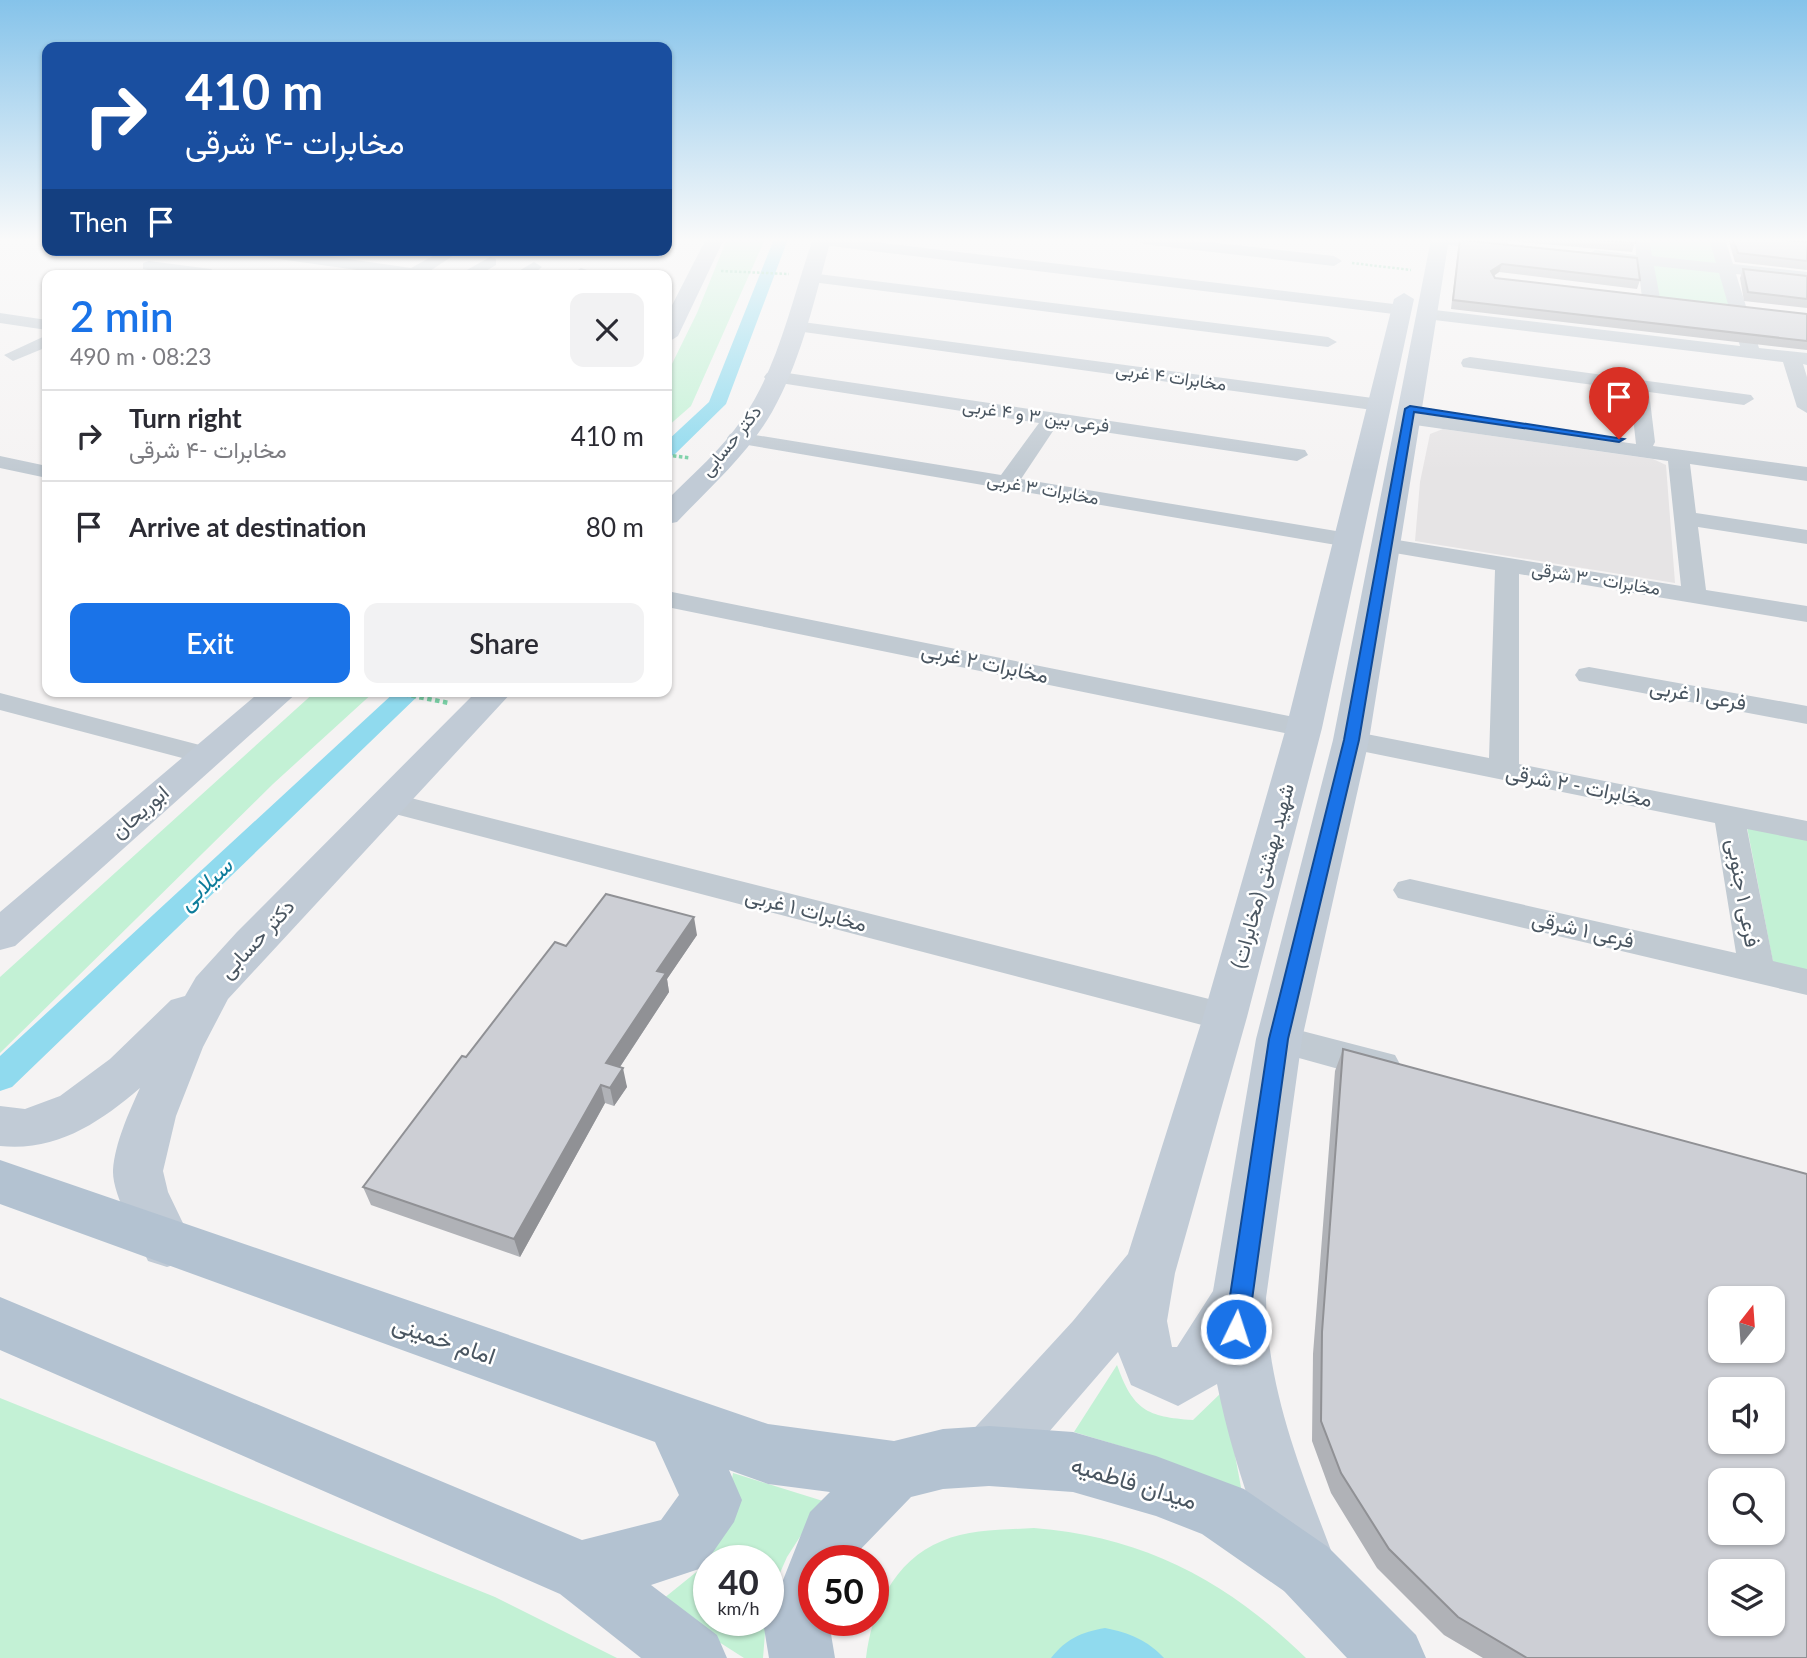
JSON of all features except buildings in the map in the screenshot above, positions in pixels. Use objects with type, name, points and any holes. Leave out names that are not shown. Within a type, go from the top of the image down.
[{"type":"main road","name":"دکتر حسابی","points":[[672,510],[759,412],[798,316]]},
{"type":"main road","name":"شهید بهشتی (مخابرات)","points":[[989,1456],[1093,1340],[1152,1266],[1225,1017],[1304,728],[1367,542],[1399,411],[1411,316]]},
{"type":"main road","name":"شهید بهشتی (مخابرات)","points":[[1306,1569],[1253,1412],[1236,1329],[1238,1298],[1279,1039],[1352,740],[1367,542]]},
{"type":"main road","name":"ابوریحان","points":[[0,935],[275,697]]},
{"type":"main road","name":"دکتر حسابی","points":[[167,1244],[143,1193],[138,1171],[152,1116],[180,1047],[211,989],[387,802],[488,700]]},
{"type":"main road","points":[[8,1128],[60,1118],[91,1102],[211,989]]},
{"type":"main road","name":"امام خمینی","points":[[0,1182],[167,1244],[768,1454],[894,1471]]},
{"type":"main road","points":[[1152,1266],[1140,1308],[1139,1339],[1150,1366],[1178,1378],[1197,1366],[1238,1298]]},
{"type":"main road","points":[[0,1323],[582,1572],[694,1658]]},
{"type":"main road","points":[[582,1572],[680,1546],[712,1500],[675,1421]]},
{"type":"main road","name":"میدان فاطمیه","points":[[894,1471],[943,1459],[989,1456],[1073,1462],[1156,1486],[1222,1511],[1306,1569],[1393,1656]]},
{"type":"main road","points":[[828,1545],[832,1534],[894,1471]]},
{"type":"main road","points":[[798,1636],[802,1658]]},
{"type":"street","points":[[1123,316],[1328,342]]},
{"type":"street","points":[[1234,330],[1242,316]]},
{"type":"street","points":[[1581,316],[1751,352],[1799,358],[1807,407]]},
{"type":"street","points":[[1746,316],[1751,352]]},
{"type":"street","points":[[0,318],[42,324]]},
{"type":"street","points":[[0,333],[27,322]]},
{"type":"street","name":"مخابرات ۴ غربی","points":[[795,326],[1399,411]]},
{"type":"street","points":[[13,355],[42,342]]},
{"type":"street","points":[[1470,363],[1745,399]]},
{"type":"street","name":"فرعی بین ۳ و ۴ غربی","points":[[774,377],[1297,455]]},
{"type":"street","points":[[1639,386],[1645,442]]},
{"type":"street","points":[[1399,411],[1807,464]]},
{"type":"street","points":[[1399,411],[1807,474]]},
{"type":"street","points":[[1007,482],[1052,418]]},
{"type":"street","name":"مخابرات ۳ غربی","points":[[737,438],[1367,542]]},
{"type":"street","points":[[1678,456],[1695,596]]},
{"type":"street","points":[[0,462],[42,470]]},
{"type":"street","points":[[1685,518],[1807,537]]},
{"type":"street","name":"مخابرات - ۳ شرقی","points":[[1367,542],[1807,614]]},
{"type":"street","points":[[1504,771],[1507,565]]},
{"type":"street","name":"مخابرات ۲ غربی","points":[[672,599],[1304,728]]},
{"type":"street","name":"فرعی ۱ غربی","points":[[1589,676],[1807,715]]},
{"type":"street","points":[[0,701],[205,755]]},
{"type":"street","name":"مخابرات - ۲ شرقی","points":[[1352,740],[1807,831]]},
{"type":"street","name":"مخابرات ۱ غربی","points":[[387,802],[1225,1017]]},
{"type":"street","name":"فرعی ۱ جنوبی","points":[[1729,816],[1756,970]]},
{"type":"street","name":"فرعی ۱ شرقی","points":[[1410,891],[1807,982]]},
{"type":"street","points":[[1279,1039],[1411,1074]]},
{"type":"path","points":[[455,697],[488,700]]},
{"type":"shaded area","points":[[1443,429],[1653,459],[1666,465],[1675,583],[1415,541],[1420,482],[1430,434]]},
{"type":"green space","points":[[695,316],[731,316],[691,406],[672,423],[672,364]]},
{"type":"green space","points":[[309,697],[368,697],[273,784],[0,1053],[0,977]]},
{"type":"green space","points":[[1747,827],[1807,839],[1807,970],[1773,962]]},
{"type":"green space","points":[[1117,1365],[1136,1401],[1153,1413],[1164,1416],[1193,1420],[1223,1391],[1243,1498],[1150,1455],[1074,1432]]},
{"type":"green space","points":[[0,1398],[495,1597],[617,1658],[0,1658]]},
{"type":"green space","points":[[733,1473],[823,1501],[784,1564],[784,1545],[714,1545],[725,1522]]},
{"type":"green space","points":[[1034,1528],[1074,1533],[1112,1541],[1148,1553],[1214,1585],[1246,1606],[1306,1658],[866,1658],[870,1636],[889,1636],[889,1588],[910,1561],[942,1541],[987,1531]]},
{"type":"green space","points":[[693,1575],[693,1625],[658,1603]]},
{"type":"green space","points":[[710,1636],[765,1636],[763,1658],[744,1658]]},
{"type":"water","points":[[1105,1628],[1138,1638],[1164,1658],[1051,1658],[1075,1637]]},
{"type":"waterway","name":"سیلابی","points":[[672,446],[717,404],[751,316]]},
{"type":"waterway","name":"سیلابی","points":[[0,1077],[405,697]]},
{"type":"route","points":[[1236,1329],[1238,1298],[1279,1039],[1352,740],[1367,642],[1410,409],[1619,439]]}]
